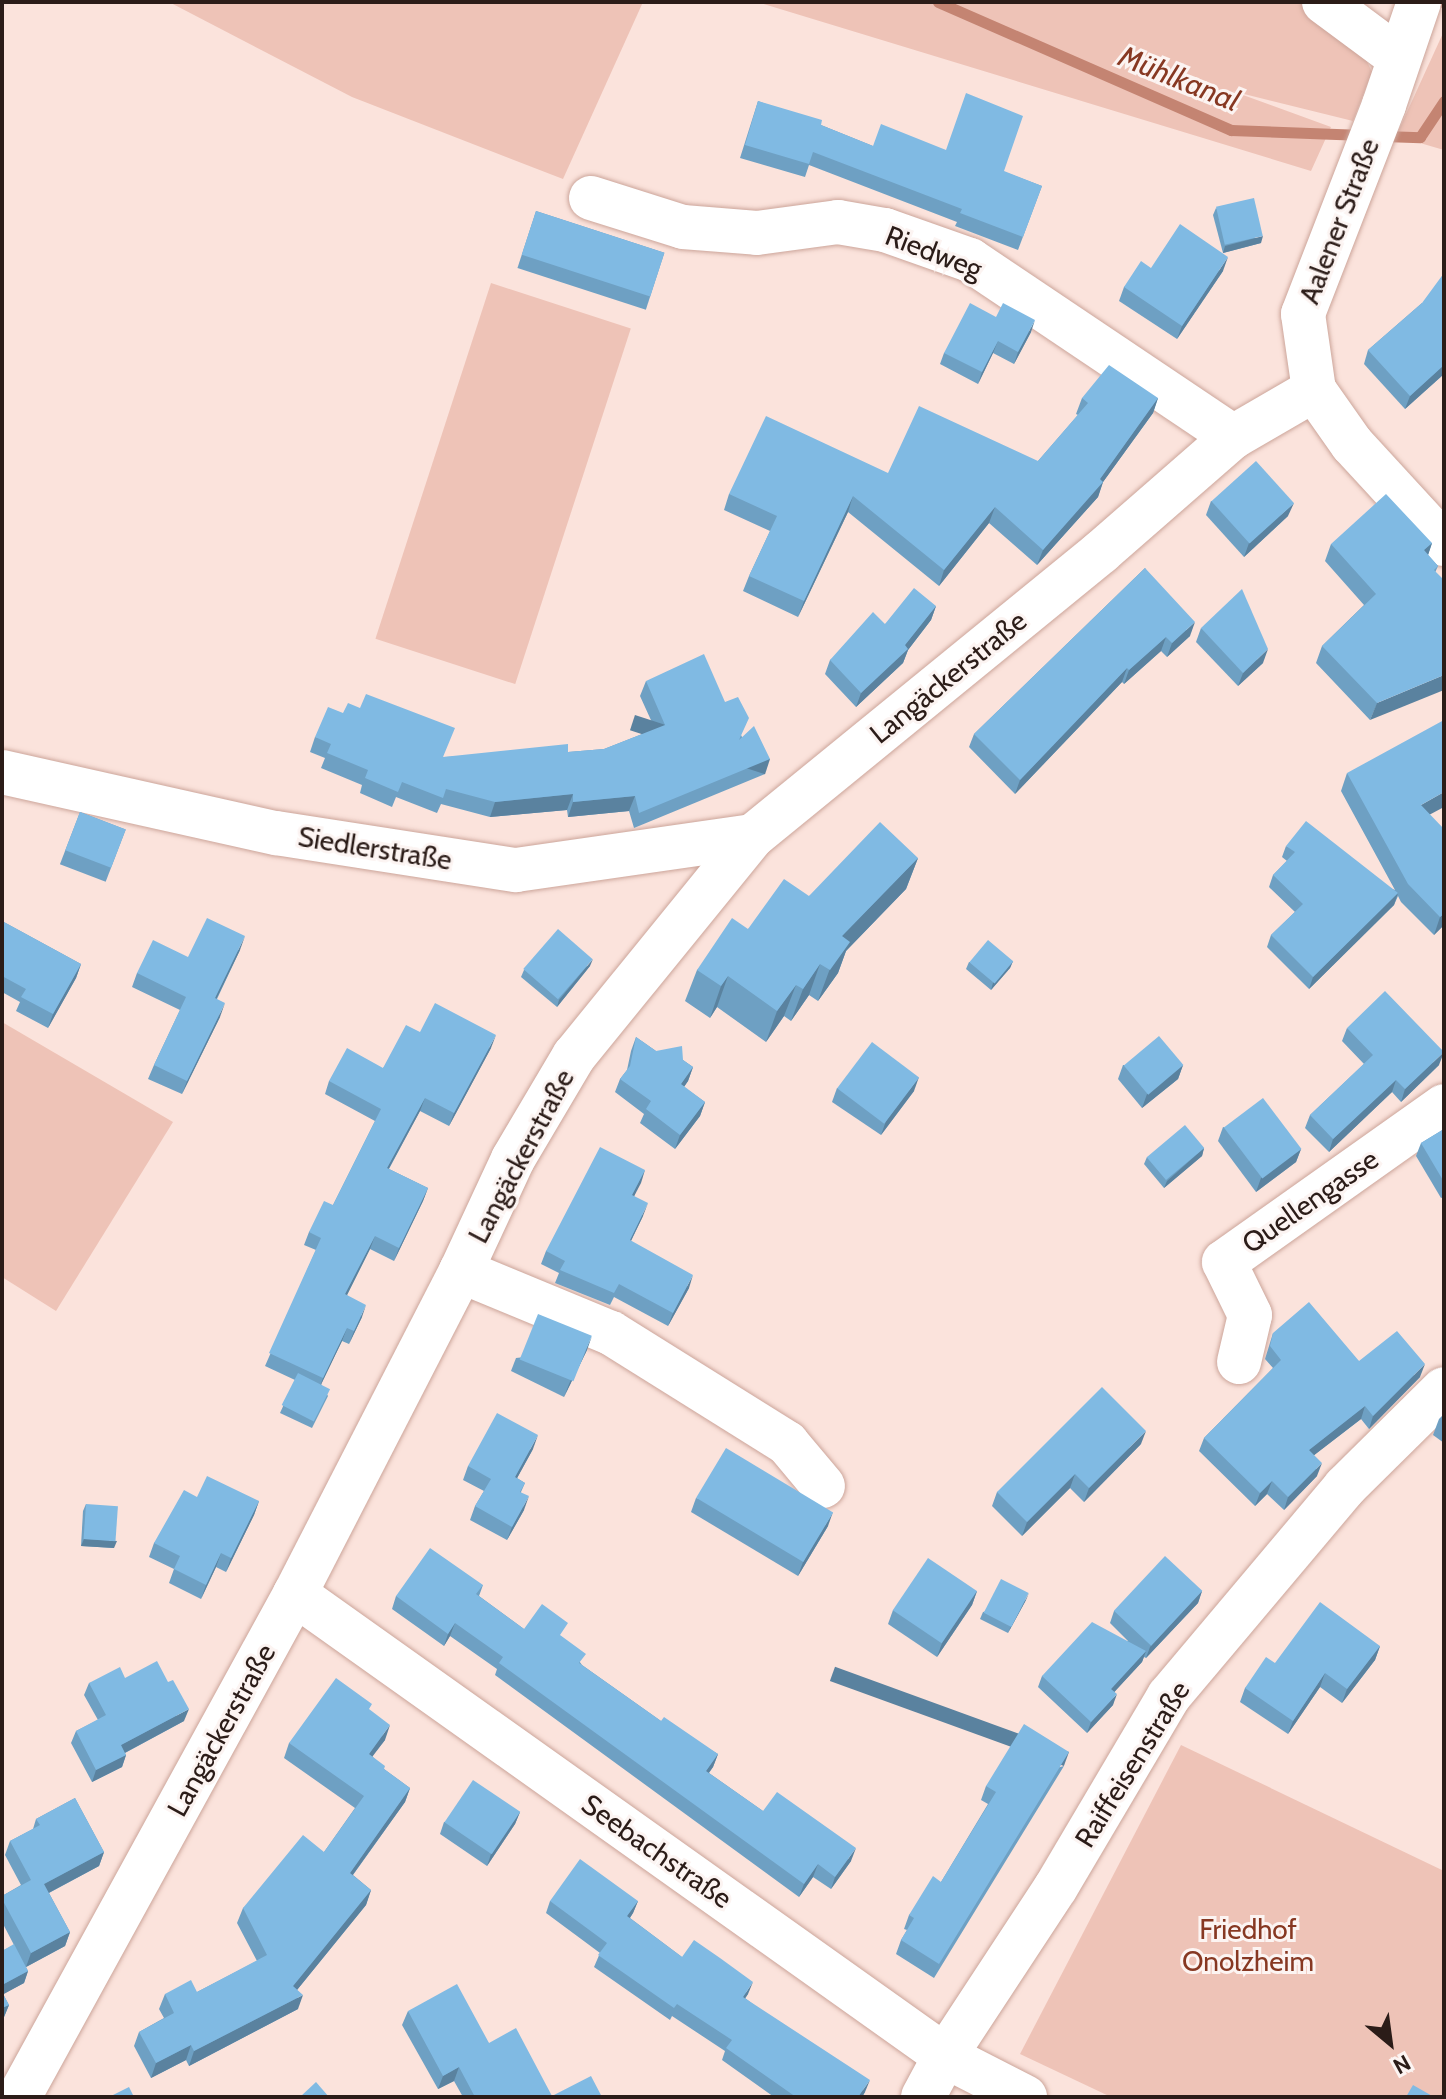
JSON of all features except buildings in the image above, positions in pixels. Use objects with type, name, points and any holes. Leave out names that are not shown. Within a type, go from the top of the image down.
[{"type":"street","points":[[1324,2],[1407,32]]},
{"type":"street","name":"Aalener Straße","points":[[1407,32],[1384,105],[1303,314],[1314,390],[1352,444],[1444,544]]},
{"type":"street","name":"Riedweg","points":[[591,198],[683,227],[757,233],[838,222],[885,230],[970,260],[1233,437]]},
{"type":"street","name":"Langäckerstraße","points":[[19,2097],[295,1594],[461,1271],[513,1159],[574,1056],[753,836],[1101,552],[1233,437],[1314,390]]},
{"type":"street","name":"Siedlerstraße","points":[[2,772],[276,833],[516,870],[753,836]]},
{"type":"street","name":"Quellengasse","points":[[1239,1362],[1250,1315],[1224,1262],[1444,1106]]},
{"type":"street","points":[[461,1271],[611,1333],[787,1443],[823,1486]]},
{"type":"street","name":"Raiffeisenstraße","points":[[923,2097],[945,2056],[1056,1887],[1169,1696],[1345,1487],[1444,1389]]},
{"type":"street","name":"Seebachstraße","points":[[295,1594],[945,2056],[1025,2097]]},
{"type":"green space","points":[[169,2],[643,2],[563,179],[352,97]]},
{"type":"green space","points":[[757,2],[1300,2],[1359,45],[1372,72],[1353,121],[1232,91],[1331,127],[1311,171]]},
{"type":"green space","points":[[1444,31],[1444,150],[1396,136]]},
{"type":"green space","points":[[491,283],[631,328],[515,684],[375,639]]},
{"type":"green space","points":[[2,1022],[173,1122],[56,1311],[2,1277]]},
{"type":"green space","name":"Friedhof Onolzheim","points":[[1181,1745],[1444,1871],[1444,2097],[1111,2097],[1020,2054]]},
{"type":"waterway","name":"Mühlkanal","points":[[938,2],[1231,130],[1363,135]]},
{"type":"waterway","name":"Mühlkanal","points":[[1384,136],[1420,137],[1444,101]]}]
